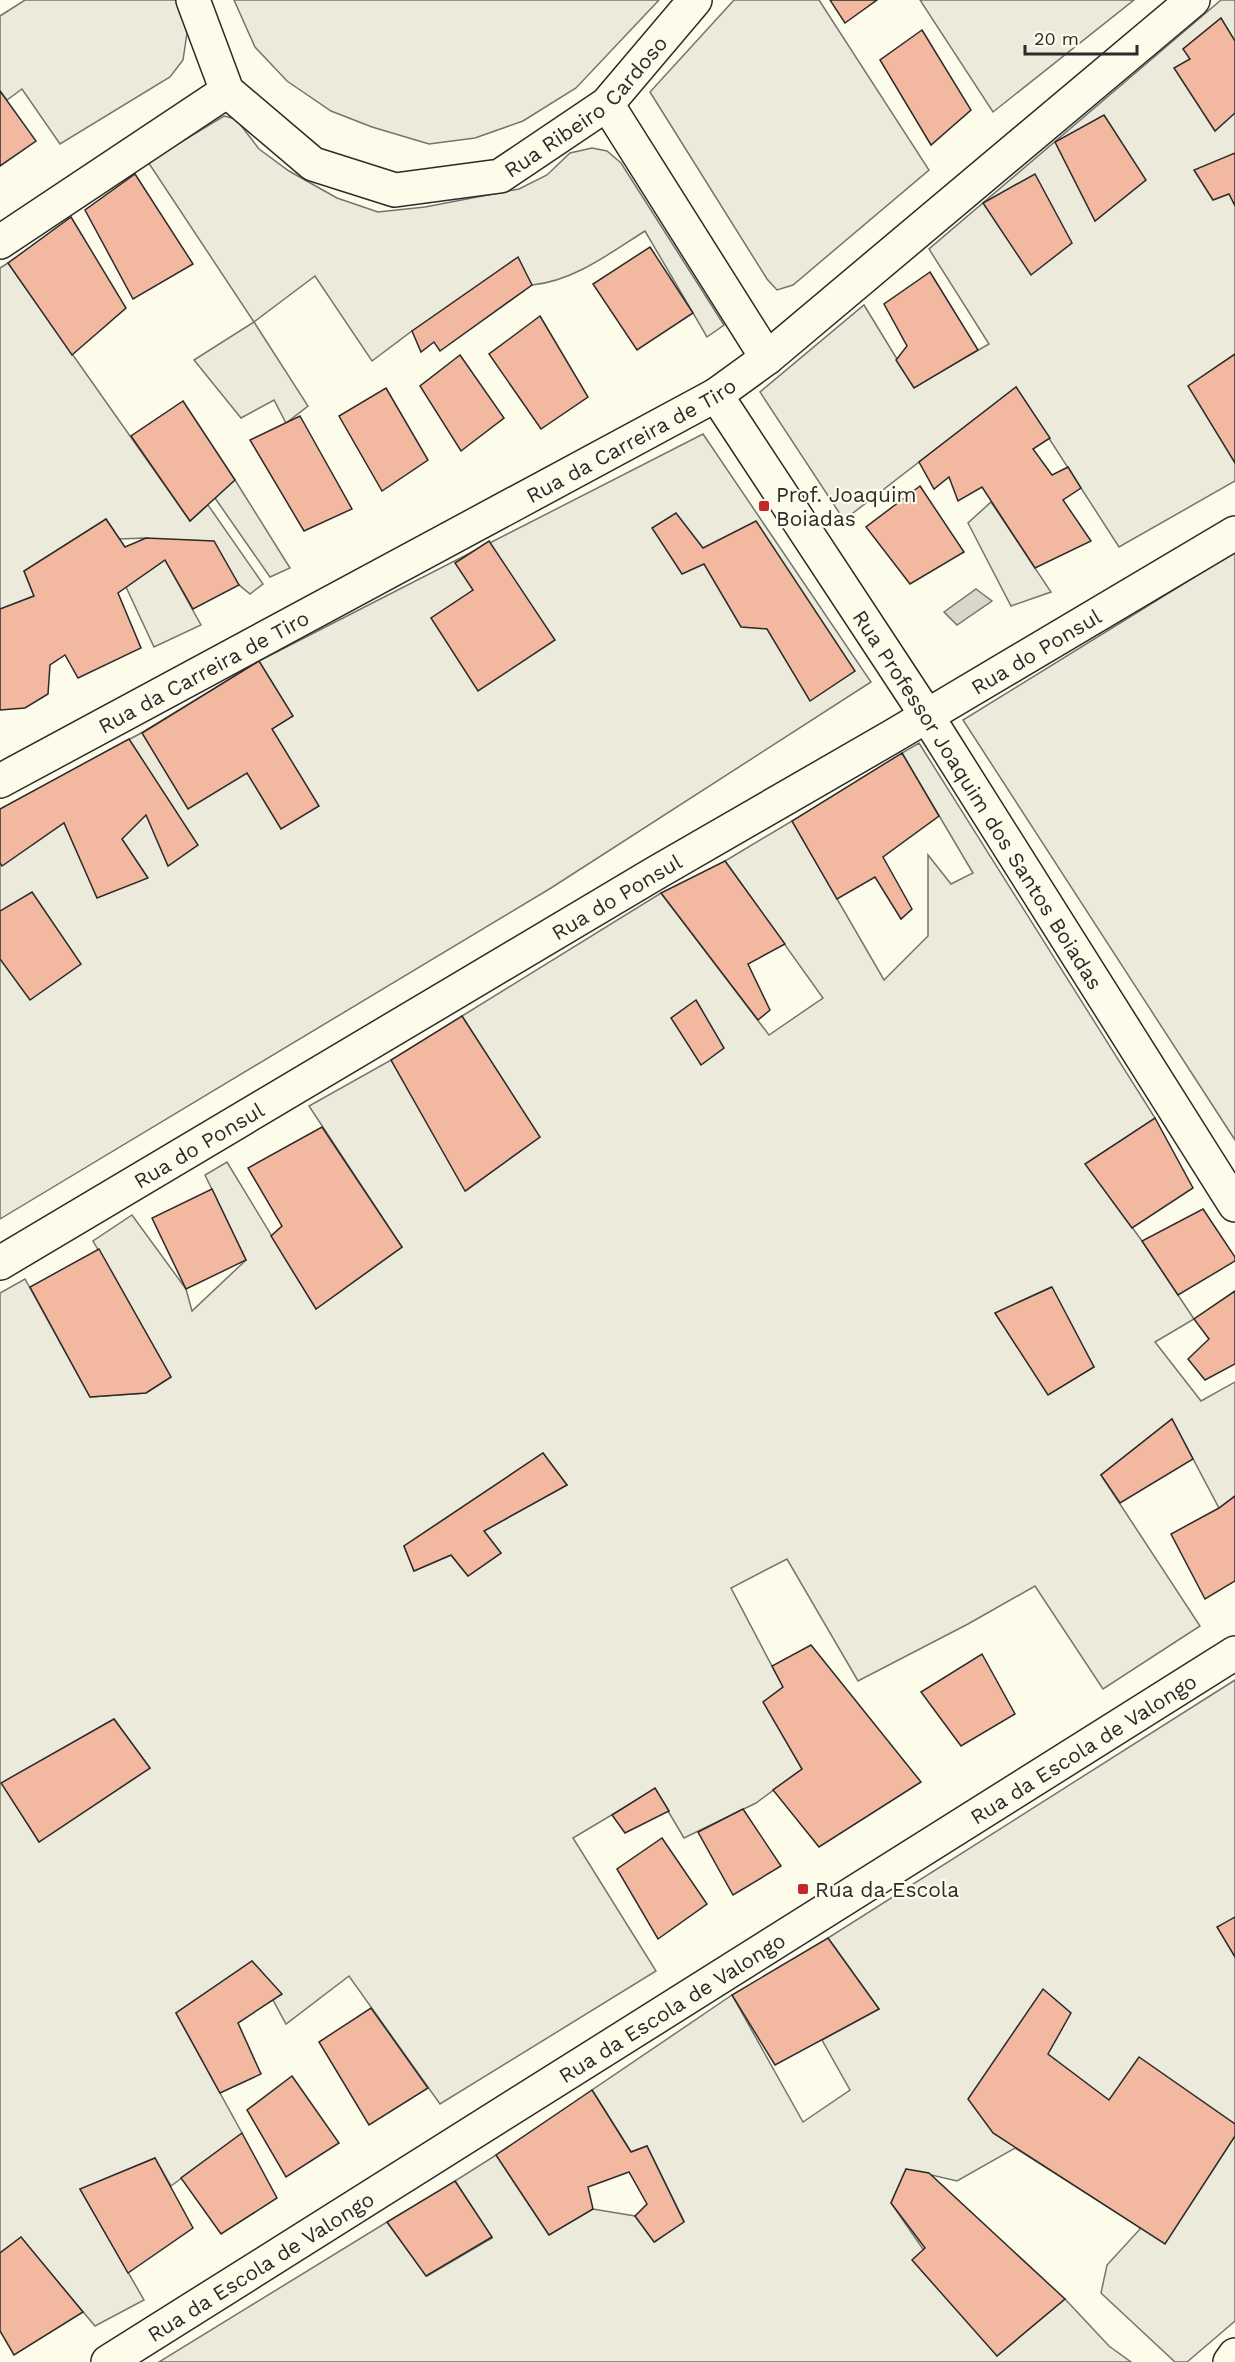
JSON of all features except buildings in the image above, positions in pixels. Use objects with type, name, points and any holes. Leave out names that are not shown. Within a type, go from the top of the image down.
[{"type":"street","name":"Rua Ribeiro Cardoso","points":[[193,0],[227,91],[313,164],[395,190],[500,176],[607,104],[695,0]]},
{"type":"street","name":"Rua da Carreira de Tiro","points":[[0,781],[716,395],[767,358],[1193,0]]},
{"type":"street","points":[[0,242],[227,91]]},
{"type":"street","points":[[607,104],[767,358]]},
{"type":"street","name":"Rua Professor Joaquim dos Santos Boiadas","points":[[716,395],[927,716],[1235,1205]]},
{"type":"street","name":"Rua do Ponsul","points":[[0,1263],[654,874],[927,716],[1235,533]]},
{"type":"street","name":"Rua da Escola de Valongo","points":[[108,2362],[1235,1653]]},
{"type":"street","points":[[1230,2362],[1235,2355]]},
{"type":"shaded area","points":[[25,0],[177,0],[187,33],[183,60],[170,77],[60,144],[22,89],[7,100],[0,91],[0,16]]},
{"type":"shaded area","points":[[234,0],[659,0],[576,88],[523,121],[475,138],[429,144],[372,127],[331,111],[287,81],[255,47]]},
{"type":"shaded area","points":[[734,0],[819,0],[929,170],[793,285],[777,290],[767,279],[650,92]]},
{"type":"shaded area","points":[[920,0],[1134,0],[993,112]]},
{"type":"shaded area","points":[[1221,0],[1235,0],[1235,481],[1119,547],[1016,387],[844,520],[760,392],[864,305],[914,387],[989,344],[929,249]]},
{"type":"shaded area","points":[[224,116],[236,119],[259,149],[289,171],[337,198],[378,212],[425,207],[519,189],[547,175],[570,153],[592,148],[607,151],[621,163],[724,325],[707,337],[645,231],[577,272],[532,285],[412,331],[372,361],[315,276],[254,322],[148,162]]},
{"type":"shaded area","points":[[8,263],[190,521],[208,505],[263,584],[250,594],[239,585],[146,538],[119,539],[106,519],[24,571],[34,596],[0,609],[0,268]]},
{"type":"shaded area","points":[[254,322],[308,406],[286,423],[274,400],[241,418],[194,360]]},
{"type":"shaded area","points":[[703,434],[871,682],[551,888],[0,1219],[0,809],[143,732],[259,661]]},
{"type":"shaded area","points":[[235,480],[290,568],[270,577],[215,498]]},
{"type":"shaded area","points":[[991,502],[1051,592],[1011,606],[968,523]]},
{"type":"shaded area","points":[[1235,552],[1235,1140],[963,720]]},
{"type":"shaded area","points":[[165,560],[201,625],[154,647],[126,587]]},
{"type":"shaded area","points":[[976,589],[992,601],[957,625],[944,612]]},
{"type":"shaded area","points":[[919,743],[1155,1118],[1086,1164],[1142,1241],[1194,1319],[1155,1342],[1201,1401],[1235,1382],[1235,1496],[1219,1508],[1172,1419],[1101,1475],[1200,1626],[1103,1689],[1035,1586],[858,1681],[787,1559],[731,1588],[783,1687],[764,1702],[802,1769],[756,1803],[684,1838],[655,1789],[573,1838],[656,1971],[440,2104],[349,1976],[286,2024],[252,1961],[176,2013],[242,2133],[171,2186],[155,2158],[80,2189],[144,2300],[95,2326],[21,2238],[0,2253],[0,1293],[25,1279],[90,1397],[146,1393],[171,1377],[93,1241],[132,1215],[186,1289],[192,1311],[246,1260],[205,1175],[227,1162],[316,1309],[402,1247],[309,1106],[391,1060],[466,1191],[539,1137],[462,1016],[661,893],[769,1035],[823,998],[725,861],[792,821],[884,980],[928,936],[928,855],[951,884],[973,873],[902,753]],"holes":[[[1051,1287],[1094,1367],[1049,1394],[995,1313]],[[543,1453],[567,1485],[484,1531],[501,1553],[468,1576],[451,1555],[414,1571],[404,1546]],[[114,1719],[150,1768],[39,1842],[2,1783]]]},
{"type":"shaded area","points":[[1235,1680],[1235,2321],[1187,2362],[1175,2362],[1101,2293],[1107,2265],[1141,2228],[1015,2148],[957,2181],[906,2169],[891,2203],[997,2356],[1065,2299],[1109,2346],[1131,2362],[159,2362],[387,2222],[427,2276],[492,2238],[455,2181],[496,2155],[549,2235],[593,2209],[635,2216],[655,2242],[684,2221],[647,2146],[631,2152],[592,2090],[732,1995],[803,2122],[850,2090],[822,2040],[879,2009],[828,1938]]},
{"type":"place","name":"Prof. Joaquim Boiadas","points":[[764,506]]},
{"type":"place","name":"Rua da Escola","points":[[803,1889]]}]
